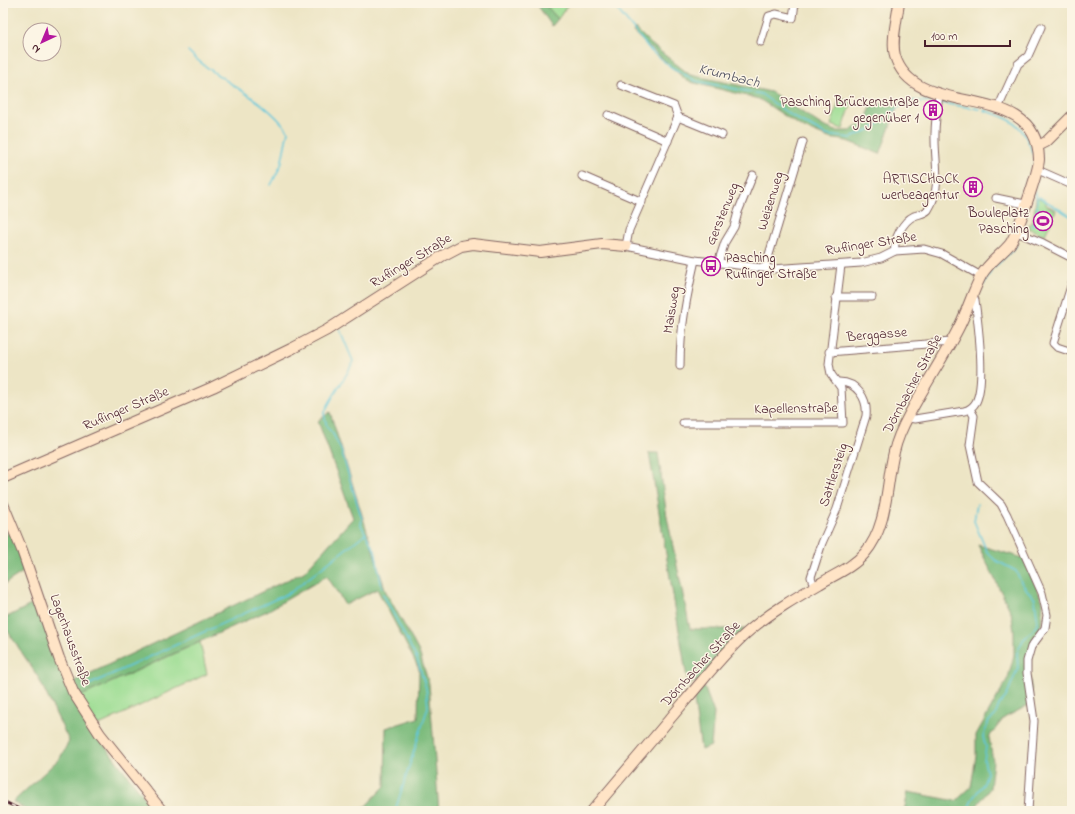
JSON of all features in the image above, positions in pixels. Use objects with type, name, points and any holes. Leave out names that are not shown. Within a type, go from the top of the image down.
[{"type":"street","points":[[761,42],[769,16],[776,14],[793,18],[795,3]]},
{"type":"street","name":"Dörnbacher Straße","points":[[595,810],[734,646],[758,624],[814,587],[853,564],[864,555],[872,544],[881,520],[896,442],[951,342],[981,276],[1011,242],[1017,232],[1025,204],[1038,170],[1038,146],[1030,130],[1022,120],[998,108],[986,104],[939,100],[909,78],[898,62],[894,53],[899,3]]},
{"type":"street","points":[[998,108],[1018,64],[1028,56],[1040,27]]},
{"type":"street","points":[[621,85],[674,106],[678,117],[629,230],[626,246]]},
{"type":"street","points":[[895,251],[895,243],[901,229],[912,217],[928,210],[934,197],[937,179],[935,135],[939,100]]},
{"type":"street","points":[[608,115],[668,140]]},
{"type":"street","points":[[1038,146],[1046,142],[1072,116]]},
{"type":"street","points":[[678,117],[722,135]]},
{"type":"street","name":"Weizenweg","points":[[765,268],[803,142]]},
{"type":"street","points":[[1038,170],[1072,185]]},
{"type":"street","name":"Gerstenweg","points":[[718,263],[725,242],[734,227],[738,212],[753,175]]},
{"type":"street","points":[[582,176],[642,202]]},
{"type":"street","points":[[996,198],[1025,204]]},
{"type":"street","points":[[1017,232],[1072,258]]},
{"type":"street","name":"Ruflinger Straße","points":[[3,478],[213,387],[299,345],[327,330],[442,256],[461,246],[481,244],[522,251],[540,252],[602,244],[626,246],[695,260],[765,268],[841,265],[877,260],[895,251],[924,249],[937,252],[981,276]]},
{"type":"street","name":"Maisweg","points":[[680,366],[680,337],[683,314],[695,260]]},
{"type":"street","name":"Kapellenstraße","points":[[683,423],[843,423],[842,393],[839,382],[830,371],[829,352],[841,265]]},
{"type":"street","points":[[1072,283],[1053,343],[1057,347],[1072,352]]},
{"type":"street","points":[[908,418],[915,419],[957,413],[970,409],[977,398],[980,365],[979,330],[976,300],[973,296]]},
{"type":"street","points":[[836,297],[872,297]]},
{"type":"street","name":"Berggasse","points":[[829,352],[951,342]]},
{"type":"street","name":"Sattlersteig","points":[[814,587],[811,577],[822,543],[837,509],[866,416],[866,402],[860,391],[850,384],[839,382]]},
{"type":"street","points":[[970,409],[974,416],[970,445],[978,482],[1001,504],[1008,515],[1042,593],[1047,611],[1045,628],[1030,651],[1027,661],[1027,673],[1034,721],[1028,811]]},
{"type":"street","name":"Lagerhausstraße","points":[[3,504],[22,550],[59,658],[73,692],[100,734],[162,811]]},
{"type":"green space","points":[[536,3],[544,3],[558,19],[552,26]]},
{"type":"green space","points":[[544,3],[569,3],[558,19]]},
{"type":"green space","points":[[635,28],[651,44],[690,75],[771,92],[823,126],[836,131],[850,131],[865,121],[873,103],[898,105],[880,154],[847,141],[829,138],[802,127],[759,99],[687,81],[633,32]]},
{"type":"green space","points":[[840,98],[852,102],[843,129],[831,125]]},
{"type":"green space","points":[[1036,197],[1046,201],[1046,205],[1056,210],[1045,235],[1028,228],[1034,216]]},
{"type":"green space","points":[[330,412],[386,592],[419,652],[429,684],[439,811],[361,811],[385,786],[386,728],[418,718],[419,669],[377,589],[345,605],[327,576],[267,611],[79,697],[72,682],[304,572],[353,518],[318,421]]},
{"type":"green space","points":[[649,453],[658,453],[667,517],[690,629],[745,629],[698,681],[688,684]]},
{"type":"green space","points":[[10,531],[26,570],[3,585],[3,538]]},
{"type":"green space","points":[[978,545],[1023,558],[1043,602],[1041,626],[1033,649],[1029,672],[1033,703],[1004,718],[989,737],[993,761],[990,788],[973,811],[904,811],[908,792],[956,801],[971,787],[976,756],[976,735],[1008,678],[1014,655],[1014,630],[1011,612]]},
{"type":"green space","points":[[37,602],[95,733],[155,811],[28,811],[13,802],[60,758],[69,741],[38,677],[3,624],[3,619]]},
{"type":"green space","points":[[200,642],[207,674],[97,726],[79,697]]},
{"type":"green space","points":[[704,686],[714,713],[711,746],[701,750],[694,700]]},
{"type":"waterway","name":"Krumbach","points":[[612,3],[651,51],[671,67],[696,81],[761,94],[792,116],[826,135],[851,138],[875,127],[897,108],[911,101],[935,102]]},
{"type":"waterway","points":[[188,51],[213,72],[266,108],[288,131],[281,165],[271,185]]},
{"type":"waterway","name":"Krumbach","points":[[941,103],[980,109]]},
{"type":"waterway","name":"Krumbach","points":[[984,110],[1010,120],[1016,124],[1025,135],[1033,154]]},
{"type":"waterway","name":"Krumbach","points":[[1032,226],[1036,219],[1037,210],[1035,192]]},
{"type":"waterway","points":[[1039,197],[1072,217]]},
{"type":"waterway","name":"Krumbach","points":[[994,268],[1016,246]]},
{"type":"waterway","name":"Krumbach","points":[[984,284],[991,271]]},
{"type":"waterway","points":[[340,330],[353,361],[324,414],[327,427],[333,434],[341,450],[362,519],[361,525],[375,551],[382,587]]},
{"type":"waterway","points":[[967,811],[973,798],[984,783],[987,773],[984,760],[986,747],[983,737],[989,721],[995,716],[999,705],[1006,697],[1018,668],[1017,653],[1023,640],[1038,625],[1035,599],[1022,584],[1016,571],[995,560],[987,552],[974,521],[977,504]]},
{"type":"waterway","points":[[84,687],[291,592],[366,533]]},
{"type":"waterway","points":[[383,594],[417,659],[426,688],[428,707],[395,811]]},
{"type":"railway","points":[[3,801],[23,811]]},
{"type":"place","name":"Pasching Brückenstraße gegenüber 1","points":[[933,110]]},
{"type":"place","name":"ARTISCHOCK werbeagentur","points":[[973,187]]},
{"type":"place","name":"Bouleplatz Pasching","points":[[1043,221]]},
{"type":"place","name":"Pasching Ruflinger Straße","points":[[711,266]]}]
